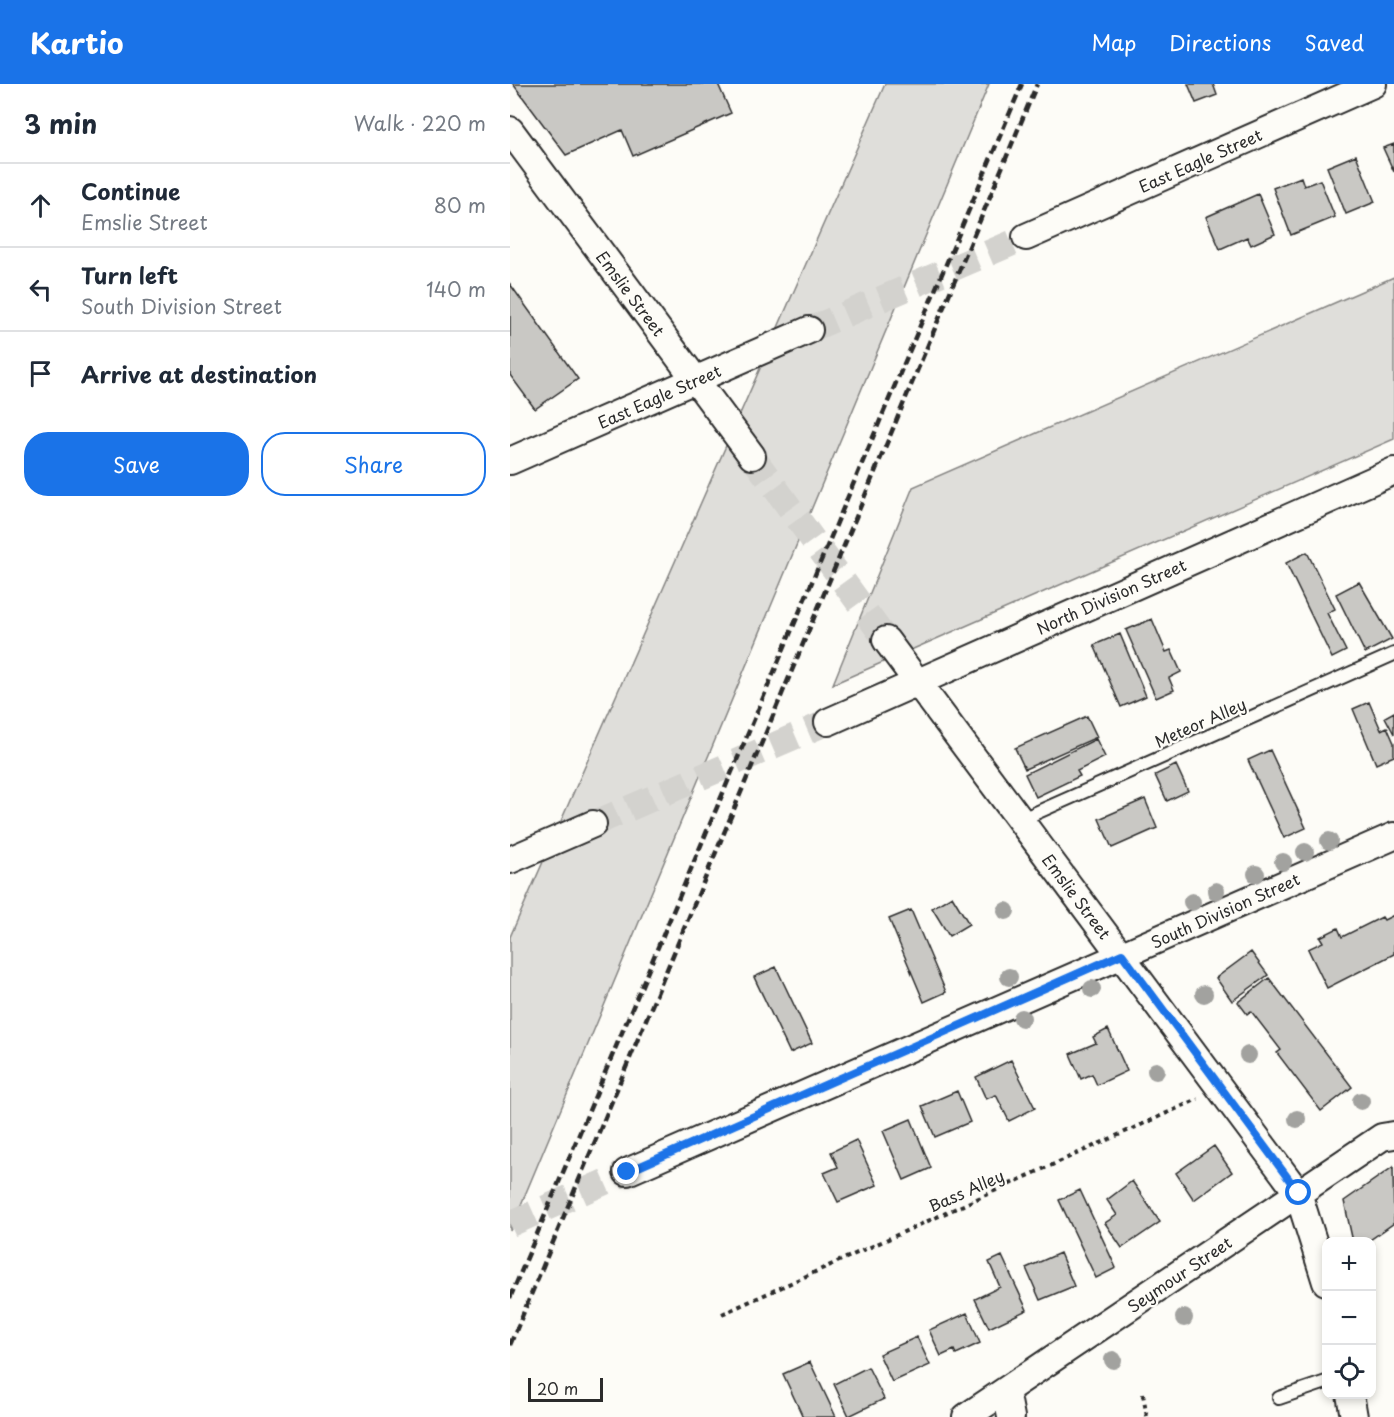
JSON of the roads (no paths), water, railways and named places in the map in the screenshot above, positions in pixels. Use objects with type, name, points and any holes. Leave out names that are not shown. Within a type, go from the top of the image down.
[{"type":"street","name":"East Eagle Street","points":[[1026,237],[1373,84]]},
{"type":"street","name":"Emslie Street","points":[[510,130],[752,456]]},
{"type":"street","name":"East Eagle Street","points":[[510,461],[809,330]]},
{"type":"street","name":"North Division Street","points":[[828,722],[1394,471]]},
{"type":"street","name":"Emslie Street","points":[[886,640],[1299,1193],[1322,1269]]},
{"type":"street","points":[[510,860],[593,824]]},
{"type":"street","name":"South Division Street","points":[[627,1172],[1394,836]]},
{"type":"street","name":"Seymour Street","points":[[966,1417],[1382,1137],[1394,1135]]},
{"type":"street","points":[[1006,1391],[1011,1417]]},
{"type":"street","points":[[1351,1399],[1354,1417]]},
{"type":"lane","name":"Meteor Alley","points":[[1020,820],[1394,654]]},
{"type":"lane","points":[[1279,1398],[1322,1383]]},
{"type":"tunnel","points":[[809,330],[1026,237]]},
{"type":"tunnel","points":[[752,456],[886,640]]},
{"type":"tunnel","points":[[593,824],[828,722]]},
{"type":"tunnel","points":[[510,1224],[627,1172]]},
{"type":"railway","points":[[510,1298],[1022,84]]},
{"type":"railway","points":[[510,1345],[1037,84]]}]
